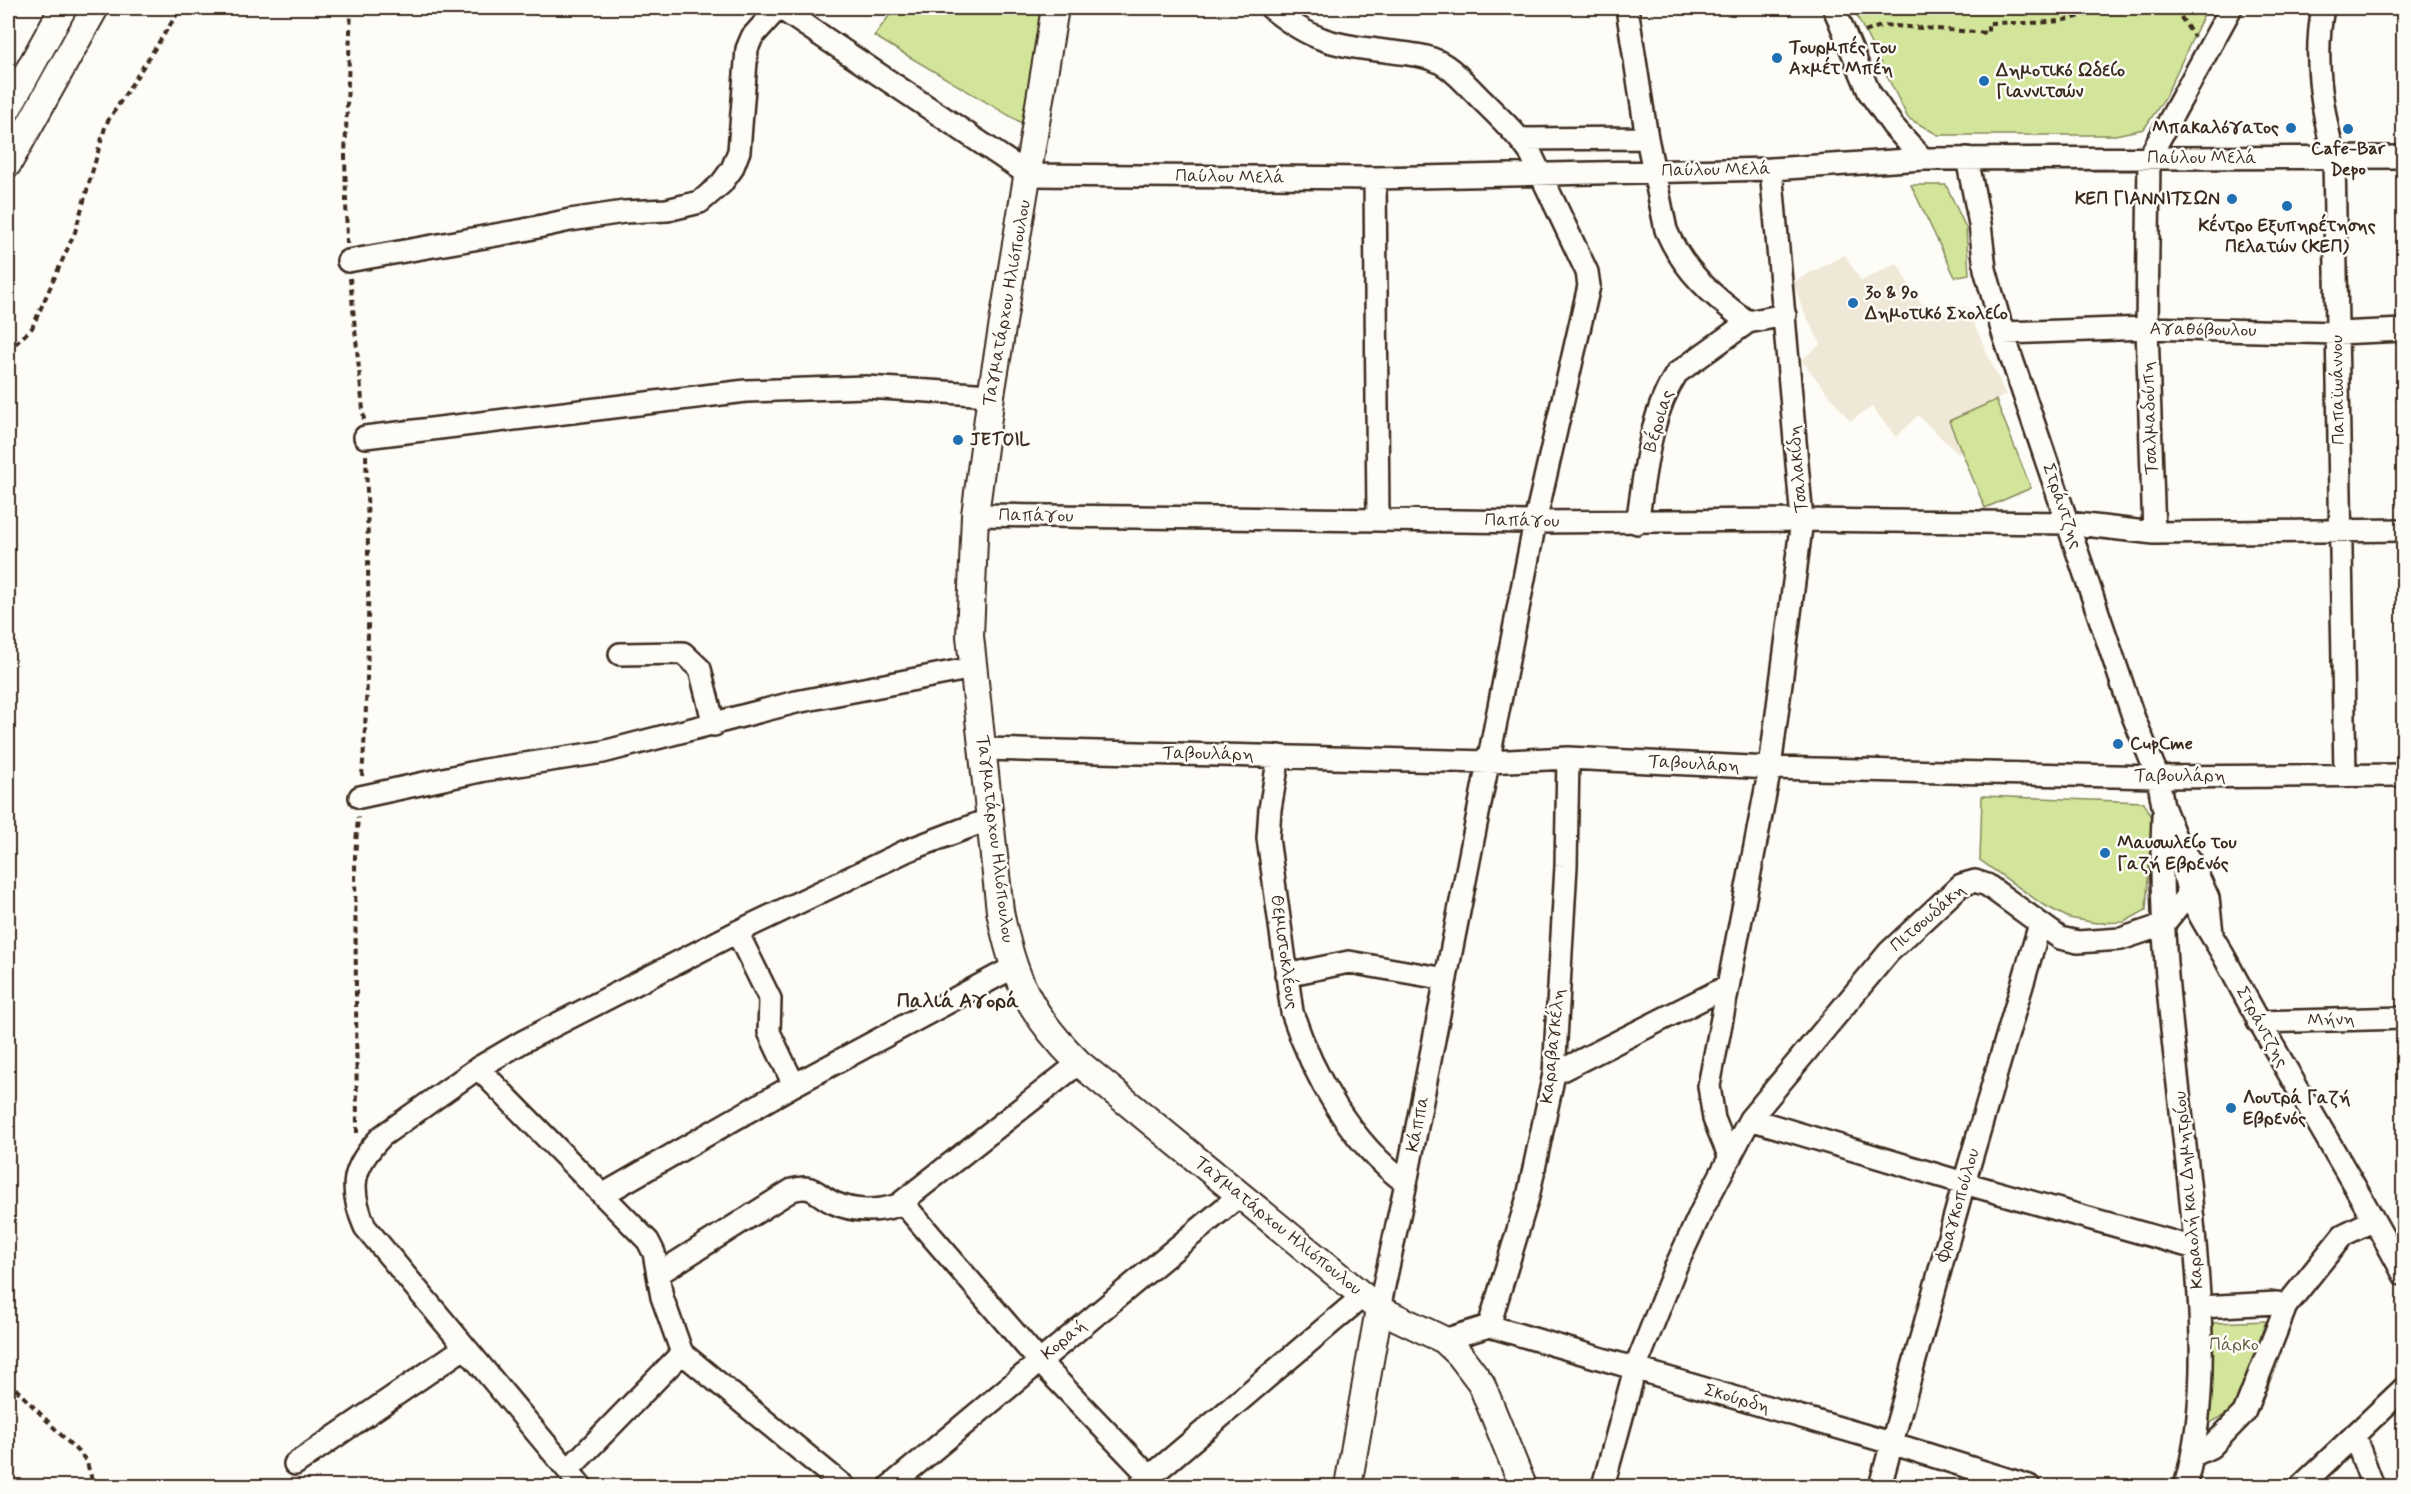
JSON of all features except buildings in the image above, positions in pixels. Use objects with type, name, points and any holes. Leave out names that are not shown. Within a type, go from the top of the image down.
[{"type":"main road","points":[[8,108],[63,8]]},
{"type":"main road","points":[[8,164],[95,8]]},
{"type":"main road","name":"Ταγματάρχου Ηλιόπουλου","points":[[1055,8],[991,395],[975,515],[970,636],[1000,911],[1014,967],[1033,1009],[1054,1038],[1079,1063],[1371,1303],[1444,1340],[1471,1367],[1481,1383],[1523,1486]]},
{"type":"main road","name":"Κάππα","points":[[1348,1486],[1371,1303]]},
{"type":"street","points":[[348,261],[570,220],[624,212],[666,210],[700,202],[722,184],[739,152],[747,49],[752,37],[779,8],[1029,175]]},
{"type":"street","name":"Κάππα","points":[[1271,8],[1314,38],[1341,46],[1406,54],[1441,63],[1521,139],[1587,272],[1589,286],[1535,522],[1406,1183],[1371,1303]]},
{"type":"street","points":[[1627,8],[1647,138],[1666,230],[1671,243],[1696,279],[1748,322]]},
{"type":"street","points":[[1834,8],[1869,92],[1893,126],[1923,159]]},
{"type":"street","points":[[2149,158],[2231,8]]},
{"type":"street","name":"Παπαϊωάννου","points":[[2323,8],[2317,38],[2323,111],[2334,158],[2345,774]]},
{"type":"street","points":[[1521,139],[1647,138]]},
{"type":"street","name":"Παύλου Μελά","points":[[1029,175],[1375,178],[1541,176],[1771,169],[1967,158],[2403,157]]},
{"type":"street","name":"Στράντζης","points":[[1967,158],[1980,224],[1984,269],[2003,333],[2133,716],[2158,777],[2163,806],[2181,848],[2191,861],[2208,898],[2212,933]]},
{"type":"street","name":"Τσαλμαδούπη","points":[[2149,158],[2147,328],[2154,533]]},
{"type":"street","name":"Τσαλακίδη","points":[[1730,1158],[1714,1119],[1709,1086],[1770,768],[1802,520],[1771,169]]},
{"type":"street","points":[[1375,178],[1378,519]]},
{"type":"street","name":"Βέροιας","points":[[1637,523],[1656,420],[1677,373],[1748,322],[1785,315]]},
{"type":"street","name":"Αγαθόβουλου","points":[[2003,333],[2147,328],[2337,333],[2403,330]]},
{"type":"street","points":[[365,437],[746,391],[866,387],[991,395]]},
{"type":"street","name":"Παπάγου","points":[[975,515],[1637,523],[1802,520],[2068,524],[2154,533],[2403,530]]},
{"type":"street","points":[[620,654],[683,653],[700,669],[714,724]]},
{"type":"street","points":[[360,796],[485,770],[603,752],[796,702],[973,668]]},
{"type":"street","name":"Ταβουλάρη","points":[[984,749],[1489,762],[1568,758],[1770,768],[2158,777],[2403,775]]},
{"type":"street","name":"Θεμιστοκλέους","points":[[1279,756],[1270,809],[1268,838],[1292,1012],[1300,1037],[1326,1088],[1346,1119],[1376,1158],[1406,1183]]},
{"type":"street","name":"Καραβαγκέλη","points":[[1489,1326],[1528,1197],[1554,1074],[1566,866],[1568,758]]},
{"type":"street","name":"Καραολή και Δημητρίου","points":[[2163,806],[2163,925],[2200,1307],[2200,1389],[2192,1456],[2185,1486]]},
{"type":"street","points":[[581,1486],[365,1227],[356,1199],[357,1167],[382,1136],[500,1054],[737,932],[906,851],[990,819]]},
{"type":"street","points":[[2162,892],[2177,870],[2181,848]]},
{"type":"street","name":"Στράντζης","points":[[2181,848],[2181,867],[2188,894],[2212,933],[2258,1022],[2374,1220],[2397,1250],[2403,1275]]},
{"type":"street","name":"Πιτσουδάκη","points":[[1603,1486],[1635,1369],[1676,1266],[1702,1210],[1750,1119],[1889,952],[1961,885],[1975,881],[1987,885],[2060,938],[2078,942],[2121,939],[2163,925]]},
{"type":"street","points":[[2163,925],[2188,894]]},
{"type":"street","name":"Φραγκοπούλου","points":[[1880,1486],[1964,1183],[2040,924]]},
{"type":"street","points":[[737,932],[770,999],[769,1032],[794,1085]]},
{"type":"street","points":[[1286,975],[1349,962],[1446,979]]},
{"type":"street","points":[[604,1194],[794,1085],[1014,967]]},
{"type":"street","points":[[1554,1074],[1728,986]]},
{"type":"street","name":"Μήνη","points":[[2258,1022],[2403,1018]]},
{"type":"street","points":[[658,1274],[792,1190],[811,1188],[833,1203],[849,1208],[883,1210],[902,1202],[1079,1063]]},
{"type":"street","points":[[478,1068],[648,1241],[654,1253],[669,1319],[682,1353],[844,1486]]},
{"type":"street","points":[[1750,1119],[1964,1183],[2195,1248]]},
{"type":"street","name":"Κοραή","points":[[890,1486],[1240,1195]]},
{"type":"street","points":[[902,1202],[1144,1482],[1371,1303]]},
{"type":"street","points":[[2192,1456],[2211,1447],[2244,1413],[2286,1306],[2343,1235],[2374,1220]]},
{"type":"street","points":[[2200,1307],[2277,1304],[2286,1306]]},
{"type":"street","points":[[1444,1340],[1489,1326]]},
{"type":"street","name":"Σκούρδη","points":[[1489,1326],[1891,1443],[2029,1486]]},
{"type":"street","points":[[295,1464],[464,1348]]},
{"type":"street","points":[[568,1470],[682,1353]]},
{"type":"street","points":[[2301,1486],[2403,1388]]},
{"type":"street","points":[[2354,1435],[2373,1486]]},
{"type":"path","points":[[8,351],[32,328],[75,232],[106,124],[181,8]]},
{"type":"path","points":[[351,8],[345,155],[348,261],[365,437],[369,651],[368,705],[356,857],[357,1167]]},
{"type":"path","points":[[1847,39],[1882,25],[1988,33],[1988,23],[2067,21],[2099,8]]},
{"type":"path","points":[[2175,8],[2205,56]]},
{"type":"path","points":[[8,1381],[86,1460],[94,1486]]},
{"type":"shaded area","points":[[1845,255],[1861,281],[1897,263],[1916,298],[1938,317],[1966,306],[2006,395],[1949,421],[1962,452],[1958,454],[1918,415],[1896,437],[1872,407],[1850,421],[1801,360],[1821,344],[1802,308],[1793,282]]},
{"type":"green space","points":[[895,8],[1041,8],[1025,125],[874,36]]},
{"type":"green space","points":[[1853,8],[2207,8],[2164,99],[2144,129],[2115,135],[1938,135],[1908,118]]},
{"type":"green space","points":[[1911,185],[1946,185],[1966,228],[1969,274],[1955,277]]},
{"type":"green space","points":[[1996,400],[2031,488],[1985,508],[1949,421]]},
{"type":"green space","points":[[1982,796],[2144,802],[2152,820],[2146,910],[2124,922],[2096,923],[2069,918],[2042,904],[1980,860]]},
{"type":"green space","name":"Πάρκο","points":[[2266,1321],[2235,1409],[2207,1425],[2212,1323]]},
{"type":"place","name":"Τουρμπές του Αχμέτ Μπέη","points":[[1777,58]]},
{"type":"place","name":"Δημοτικό Ωδείο Γιαννιτσών","points":[[1984,81]]},
{"type":"place","name":"Μπακαλόγατος","points":[[2291,128]]},
{"type":"place","name":"Cafe-Bar Depo","points":[[2348,129]]},
{"type":"place","name":"ΚΕΠ ΓΙΑΝΝΙΤΣΩΝ","points":[[2232,199]]},
{"type":"place","name":"Κέντρο Εξυπηρέτησης Πελατών (ΚΕΠ)","points":[[2287,206]]},
{"type":"place","name":"3ο & 9ο Δημοτικό Σχολείο","points":[[1853,303]]},
{"type":"place","name":"JETOIL","points":[[958,440]]},
{"type":"place","name":"CupCme","points":[[2118,744]]},
{"type":"place","name":"Μαυσωλείο του Γαζή Εβρενός","points":[[2105,853]]},
{"type":"place","name":"Λουτρά Γαζή Εβρενός","points":[[2231,1108]]},
{"type":"district","name":"Παλιά Αγορά","points":[[958,1001]]}]
